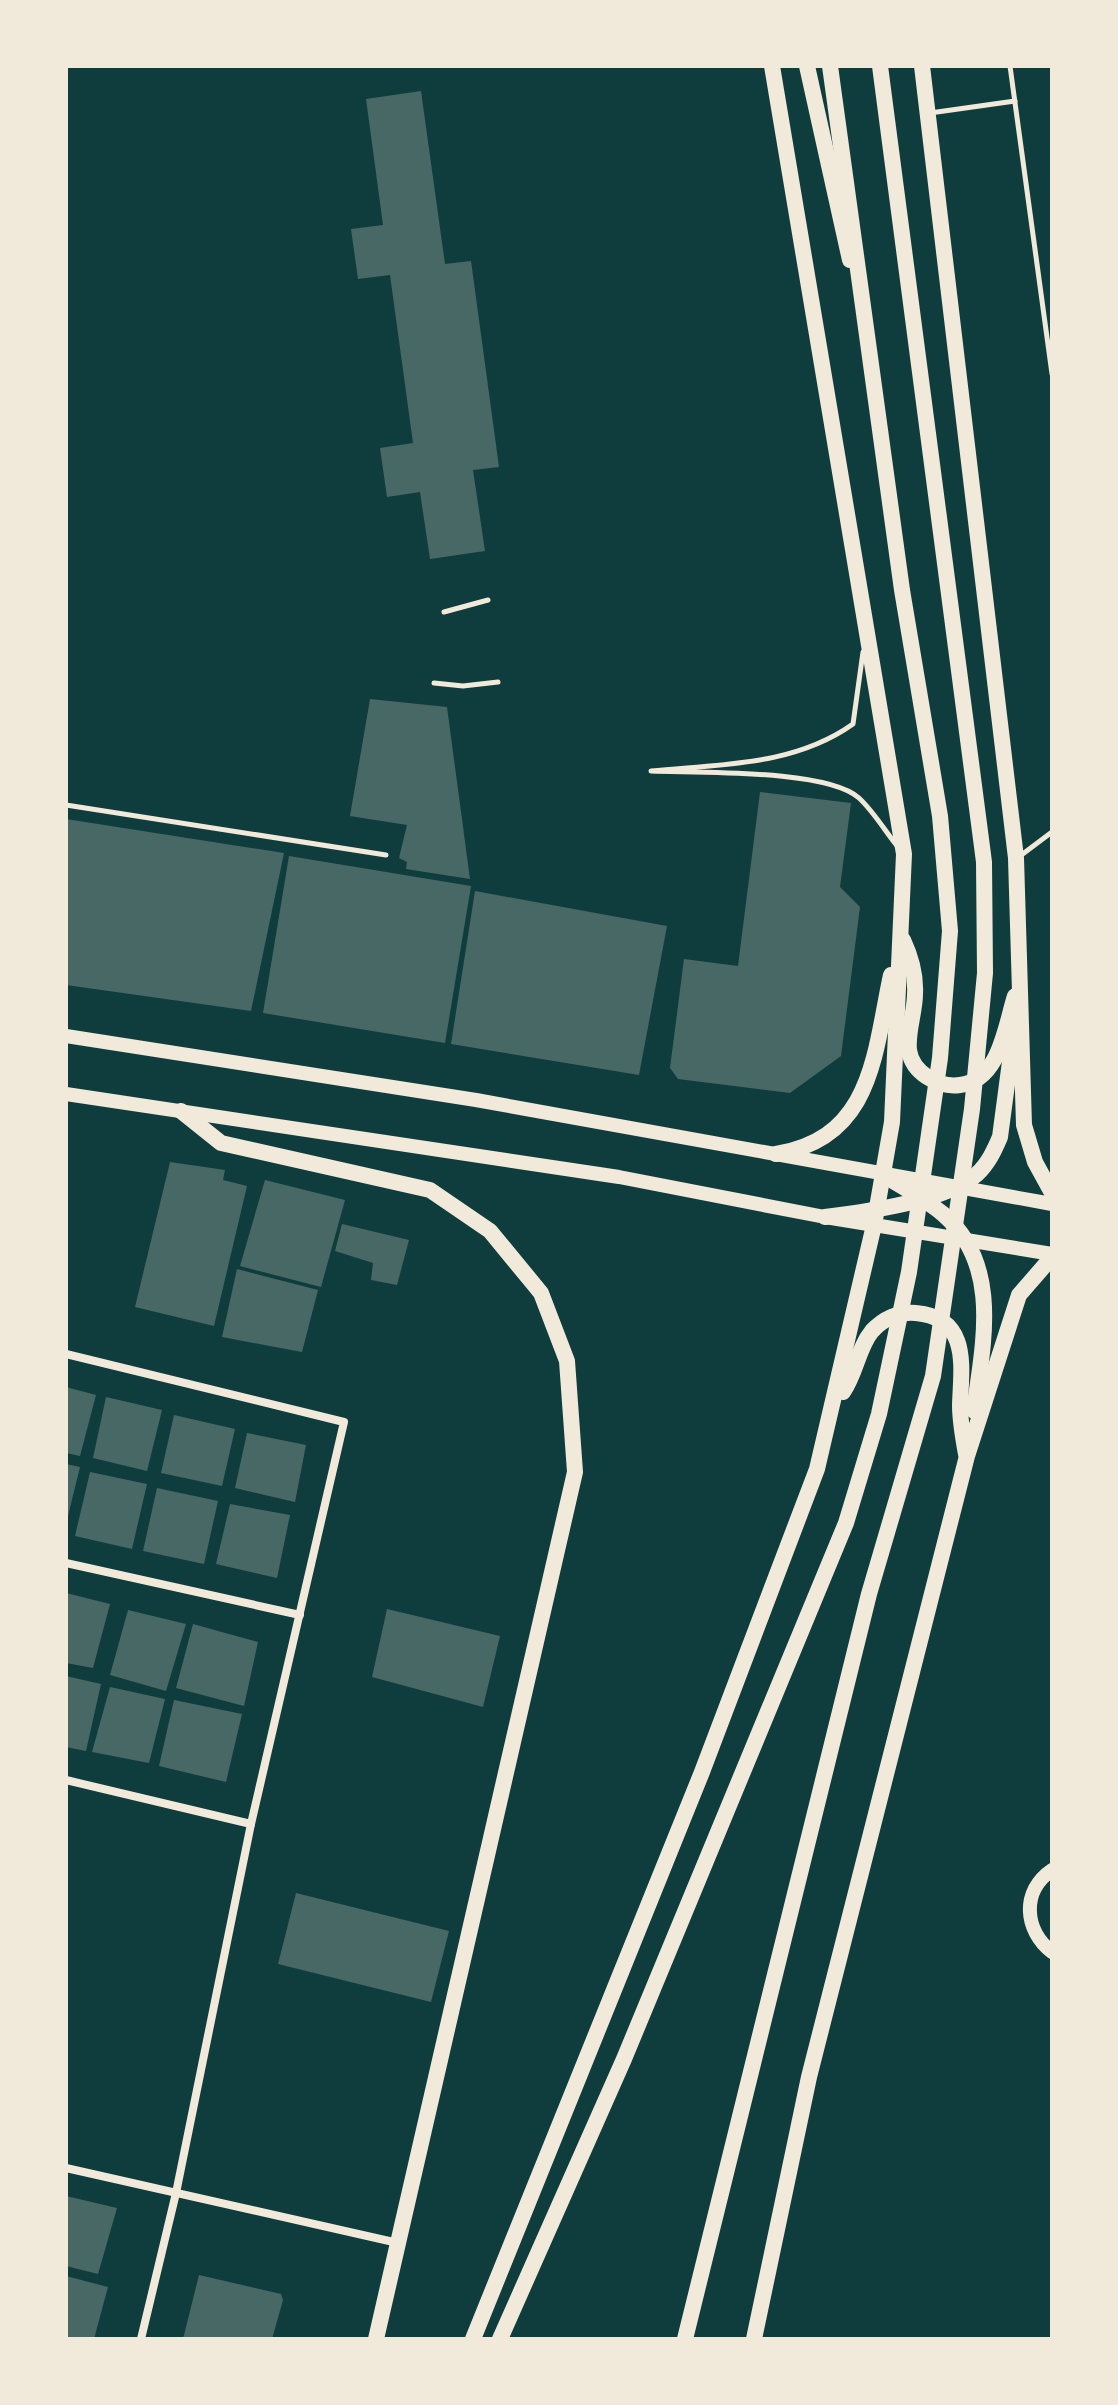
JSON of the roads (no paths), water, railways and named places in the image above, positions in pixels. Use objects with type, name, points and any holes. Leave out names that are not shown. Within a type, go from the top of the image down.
[{"type":"main road","points":[[473,2339],[774,1586],[817,1469],[835,1403],[892,1122],[904,854],[772,66]]},
{"type":"main road","points":[[807,66],[873,360]]},
{"type":"main road","points":[[500,2339],[624,2059],[846,1523],[879,1414],[909,1272],[940,1058],[950,931],[940,816],[902,590],[873,360],[830,66]]},
{"type":"main road","points":[[685,2339],[869,1594],[933,1376],[972,1109],[985,973],[984,862],[880,66]]},
{"type":"main road","points":[[922,66],[1016,858],[1024,1125],[1035,1162],[1052,1193]]},
{"type":"main road","points":[[900,934],[915,977],[909,1050],[919,1070],[936,1082],[966,1084],[990,1068],[1019,983]]},
{"type":"main road","points":[[776,1154],[823,1138],[856,1106],[868,1082],[900,934]]},
{"type":"main road","points":[[875,1216],[954,1187],[977,1175],[1000,1137],[1019,983]]},
{"type":"main road","points":[[66,1036],[476,1100],[1052,1204]]},
{"type":"main road","points":[[66,1094],[619,1177],[825,1217],[875,1216],[965,1240],[1052,1256],[1019,1295],[967,1456],[809,2077],[754,2339]]},
{"type":"main road","points":[[181,1111],[221,1143],[430,1190],[490,1231],[541,1293],[567,1361],[575,1472],[376,2339]]},
{"type":"main road","points":[[882,1174],[945,1215],[965,1240],[980,1274],[986,1311],[967,1456]]},
{"type":"main road","points":[[835,1403],[848,1385],[873,1330],[892,1316],[927,1315],[948,1327],[961,1348],[960,1409],[967,1456]]},
{"type":"main road","points":[[1052,1870],[1036,1885],[1029,1909],[1035,1934],[1052,1952]]},
{"type":"street","points":[[66,1354],[344,1422],[251,1824],[176,2193],[141,2339]]},
{"type":"street","points":[[66,1563],[300,1615]]},
{"type":"street","points":[[66,1780],[251,1824]]},
{"type":"street","points":[[66,2168],[398,2243]]},
{"type":"lane","points":[[1010,66],[1052,374]]},
{"type":"lane","points":[[929,113],[1015,101]]},
{"type":"lane","points":[[444,612],[488,600]]},
{"type":"lane","points":[[866,635],[853,724],[835,737],[782,758],[651,771],[785,777],[840,786],[858,797],[904,854]]},
{"type":"lane","points":[[434,683],[463,686],[498,682]]},
{"type":"lane","points":[[66,805],[386,855]]},
{"type":"lane","points":[[1016,858],[1052,832]]}]
